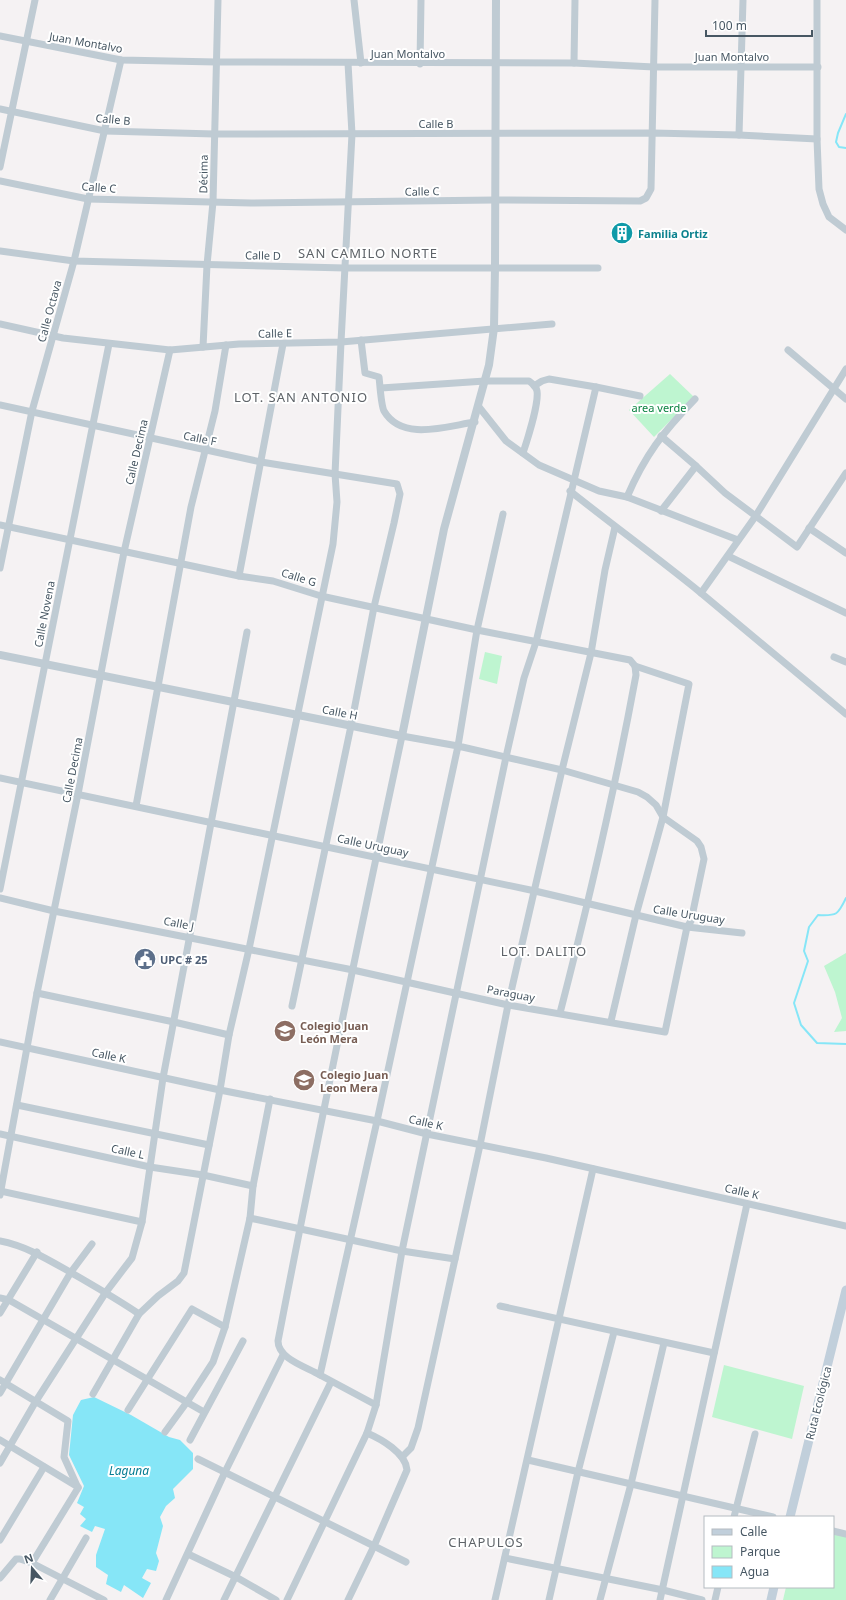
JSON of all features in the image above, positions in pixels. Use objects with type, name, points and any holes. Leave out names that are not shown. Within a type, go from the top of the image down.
[{"type":"main road","name":"Ruta Ecológica","points":[[790,1516],[846,1290]]},
{"type":"main road","points":[[771,1600],[774,1588]]},
{"type":"street","points":[[0,167],[13,111],[34,0]]},
{"type":"street","name":"Décima","points":[[203,347],[207,265],[213,202],[218,0]]},
{"type":"street","points":[[354,0],[361,63]]},
{"type":"street","points":[[420,64],[421,0]]},
{"type":"street","points":[[376,1405],[331,1382],[283,1354],[279,1348],[278,1341],[299,1230],[427,618],[444,529],[479,407],[494,328],[496,0]]},
{"type":"street","points":[[574,63],[575,0]]},
{"type":"street","name":"Calle C","points":[[0,181],[88,199],[350,203],[494,200],[642,200],[648,196],[651,189],[655,0]]},
{"type":"street","points":[[739,135],[743,0]]},
{"type":"street","points":[[817,0],[817,139],[819,189],[822,204],[829,217],[846,230]]},
{"type":"street","name":"Juan Montalvo","points":[[0,36],[121,60],[420,64],[574,63],[654,67],[818,67]]},
{"type":"street","name":"Calle Octava","points":[[0,568],[32,411],[74,261],[121,60]]},
{"type":"street","points":[[93,1394],[139,1314],[158,1296],[178,1281],[184,1273],[220,1090],[228,1035],[249,949],[333,544],[336,502],[335,474],[340,342],[344,268],[350,203],[352,134],[348,63]]},
{"type":"street","name":"Calle B","points":[[0,109],[105,131],[214,134],[653,133],[817,139]]},
{"type":"street","name":"Calle D","points":[[0,251],[74,261],[207,265],[344,268],[598,268]]},
{"type":"street","name":"Calle E","points":[[0,324],[54,336],[109,344],[170,350],[226,345],[340,342],[552,324]]},
{"type":"street","points":[[361,340],[365,373],[379,377],[384,410],[395,422],[410,430],[475,422]]},
{"type":"street","name":"Calle Novena","points":[[0,889],[109,344]]},
{"type":"street","points":[[238,576],[283,344]]},
{"type":"street","points":[[136,806],[191,507],[206,450],[226,345]]},
{"type":"street","name":"Calle Decima","points":[[0,1192],[28,1049],[37,993],[78,794],[124,552],[170,350]]},
{"type":"street","points":[[788,350],[846,398]]},
{"type":"street","points":[[701,593],[755,517],[846,369]]},
{"type":"street","points":[[534,386],[549,379],[640,396]]},
{"type":"street","points":[[381,388],[485,381],[525,381],[534,386],[537,395],[528,438],[523,453]]},
{"type":"street","points":[[287,1600],[367,1433],[376,1405],[402,1251],[506,757],[524,678],[536,642],[570,491],[596,387]]},
{"type":"street","points":[[627,497],[650,450],[695,399]]},
{"type":"street","name":"Calle F","points":[[0,405],[32,411],[150,439],[261,462],[397,484],[400,494],[374,607]]},
{"type":"street","points":[[479,407],[506,441],[539,465],[599,491],[627,497],[738,540]]},
{"type":"street","points":[[661,436],[725,493],[795,547],[798,546],[846,473]]},
{"type":"street","points":[[661,511],[696,466]]},
{"type":"street","points":[[570,491],[615,527],[653,553],[846,714]]},
{"type":"street","points":[[320,1375],[377,1122],[458,746],[477,630],[503,514]]},
{"type":"street","name":"Calle G","points":[[0,525],[238,576],[273,581],[321,596],[477,630],[630,660],[635,666],[689,684],[663,817]]},
{"type":"street","points":[[402,1457],[410,1448],[418,1428],[480,1145],[508,1005],[562,770],[591,653],[605,570],[615,527]]},
{"type":"street","points":[[809,528],[846,553]]},
{"type":"street","points":[[728,556],[846,613]]},
{"type":"street","points":[[292,1006],[351,726],[374,607]]},
{"type":"street","points":[[0,1463],[36,1401],[106,1292],[132,1258],[142,1222],[163,1078],[247,632]]},
{"type":"street","name":"Calle H","points":[[0,654],[351,726],[458,746],[562,770],[638,792],[652,800],[663,817]]},
{"type":"street","points":[[834,657],[846,662]]},
{"type":"street","points":[[560,1013],[589,904],[616,785],[636,676],[635,666]]},
{"type":"street","name":"Calle Uruguay","points":[[0,778],[480,879],[687,927],[742,933]]},
{"type":"street","points":[[611,1021],[636,915],[663,817],[697,841],[702,847],[704,859],[691,921],[687,927]]},
{"type":"street","name":"Calle J","points":[[0,898],[54,911],[353,970]]},
{"type":"street","name":"Paraguay","points":[[353,970],[508,1005],[611,1021],[666,1032],[687,927]]},
{"type":"street","points":[[37,993],[228,1035]]},
{"type":"street","name":"Calle K","points":[[0,1042],[163,1078],[377,1122],[846,1226]]},
{"type":"street","points":[[165,1432],[213,1362],[225,1327],[250,1218],[253,1186],[270,1099]]},
{"type":"street","points":[[17,1105],[209,1145]]},
{"type":"street","name":"Calle L","points":[[0,1134],[150,1167],[203,1175],[253,1186]]},
{"type":"street","points":[[495,1600],[593,1169]]},
{"type":"street","points":[[0,1192],[142,1222]]},
{"type":"street","points":[[660,1600],[747,1204]]},
{"type":"street","points":[[250,1218],[299,1230],[350,1239],[402,1251],[454,1259]]},
{"type":"street","points":[[0,1241],[16,1244],[37,1252],[106,1292],[139,1314]]},
{"type":"street","points":[[0,1393],[3,1382],[71,1272],[92,1244]]},
{"type":"street","points":[[0,1313],[37,1252]]},
{"type":"street","points":[[0,1298],[9,1300],[204,1412]]},
{"type":"street","points":[[500,1306],[714,1353]]},
{"type":"street","points":[[128,1410],[192,1309],[225,1327]]},
{"type":"street","points":[[549,1600],[578,1472],[614,1332]]},
{"type":"street","points":[[190,1440],[242,1341]]},
{"type":"street","points":[[600,1600],[631,1484],[664,1343]]},
{"type":"street","points":[[166,1600],[225,1472],[283,1354]]},
{"type":"street","points":[[3,1382],[68,1421],[64,1457],[78,1488]]},
{"type":"street","points":[[224,1600],[331,1382]]},
{"type":"street","points":[[348,1600],[374,1546],[407,1470],[407,1463],[402,1457],[374,1436],[367,1433]]},
{"type":"street","points":[[734,1516],[755,1434]]},
{"type":"street","points":[[0,1440],[78,1488]]},
{"type":"street","points":[[198,1459],[326,1521],[406,1562]]},
{"type":"street","points":[[528,1460],[736,1507],[769,1516]]},
{"type":"street","points":[[0,1540],[44,1467]]},
{"type":"street","points":[[32,1563],[78,1488]]},
{"type":"street","points":[[834,1531],[846,1534]]},
{"type":"street","points":[[50,1600],[61,1578],[86,1538]]},
{"type":"street","points":[[188,1554],[236,1577],[276,1600]]},
{"type":"street","points":[[505,1558],[663,1590],[702,1600]]},
{"type":"street","points":[[1,1576],[16,1559],[20,1559],[32,1563],[104,1600]]},
{"type":"street","points":[[715,1600],[718,1588]]},
{"type":"green space","name":"area verde","points":[[670,374],[694,397],[654,437],[629,410]]},
{"type":"green space","points":[[485,652],[502,656],[497,684],[479,679]]},
{"type":"green space","points":[[846,953],[846,1031],[834,1032],[842,1018],[835,992],[824,966]]},
{"type":"green space","points":[[724,1365],[804,1386],[792,1439],[712,1417]]},
{"type":"green space","points":[[834,1531],[846,1534],[846,1600],[783,1600],[786,1588],[834,1588]]},
{"type":"water","name":"Laguna","points":[[94,1397],[131,1415],[169,1437],[180,1440],[193,1453],[193,1469],[173,1489],[175,1498],[166,1506],[160,1517],[163,1526],[156,1553],[159,1561],[156,1571],[147,1569],[142,1578],[151,1583],[143,1598],[124,1585],[121,1592],[106,1584],[108,1575],[96,1567],[96,1555],[105,1529],[95,1526],[92,1532],[80,1526],[86,1519],[80,1514],[84,1507],[77,1503],[84,1486],[69,1455],[73,1415],[81,1400]]},
{"type":"waterway","points":[[846,114],[836,142],[839,147],[846,148]]},
{"type":"waterway","points":[[846,898],[839,911],[833,915],[818,915],[809,927],[804,951],[808,961],[794,1003],[801,1025],[817,1043],[846,1044]]},
{"type":"place","name":"Familia Ortiz","points":[[622,233]]},
{"type":"place","name":"UPC # 25","points":[[145,959]]},
{"type":"place","name":"Colegio Juan León Mera","points":[[285,1031]]},
{"type":"place","name":"Colegio Juan Leon Mera","points":[[304,1080]]},
{"type":"district","name":"SAN CAMILO NORTE","points":[[368,253]]},
{"type":"district","name":"LOT. SAN ANTONIO","points":[[301,397]]},
{"type":"district","name":"LOT. DALITO","points":[[544,951]]},
{"type":"district","name":"CHAPULOS","points":[[486,1542]]}]
